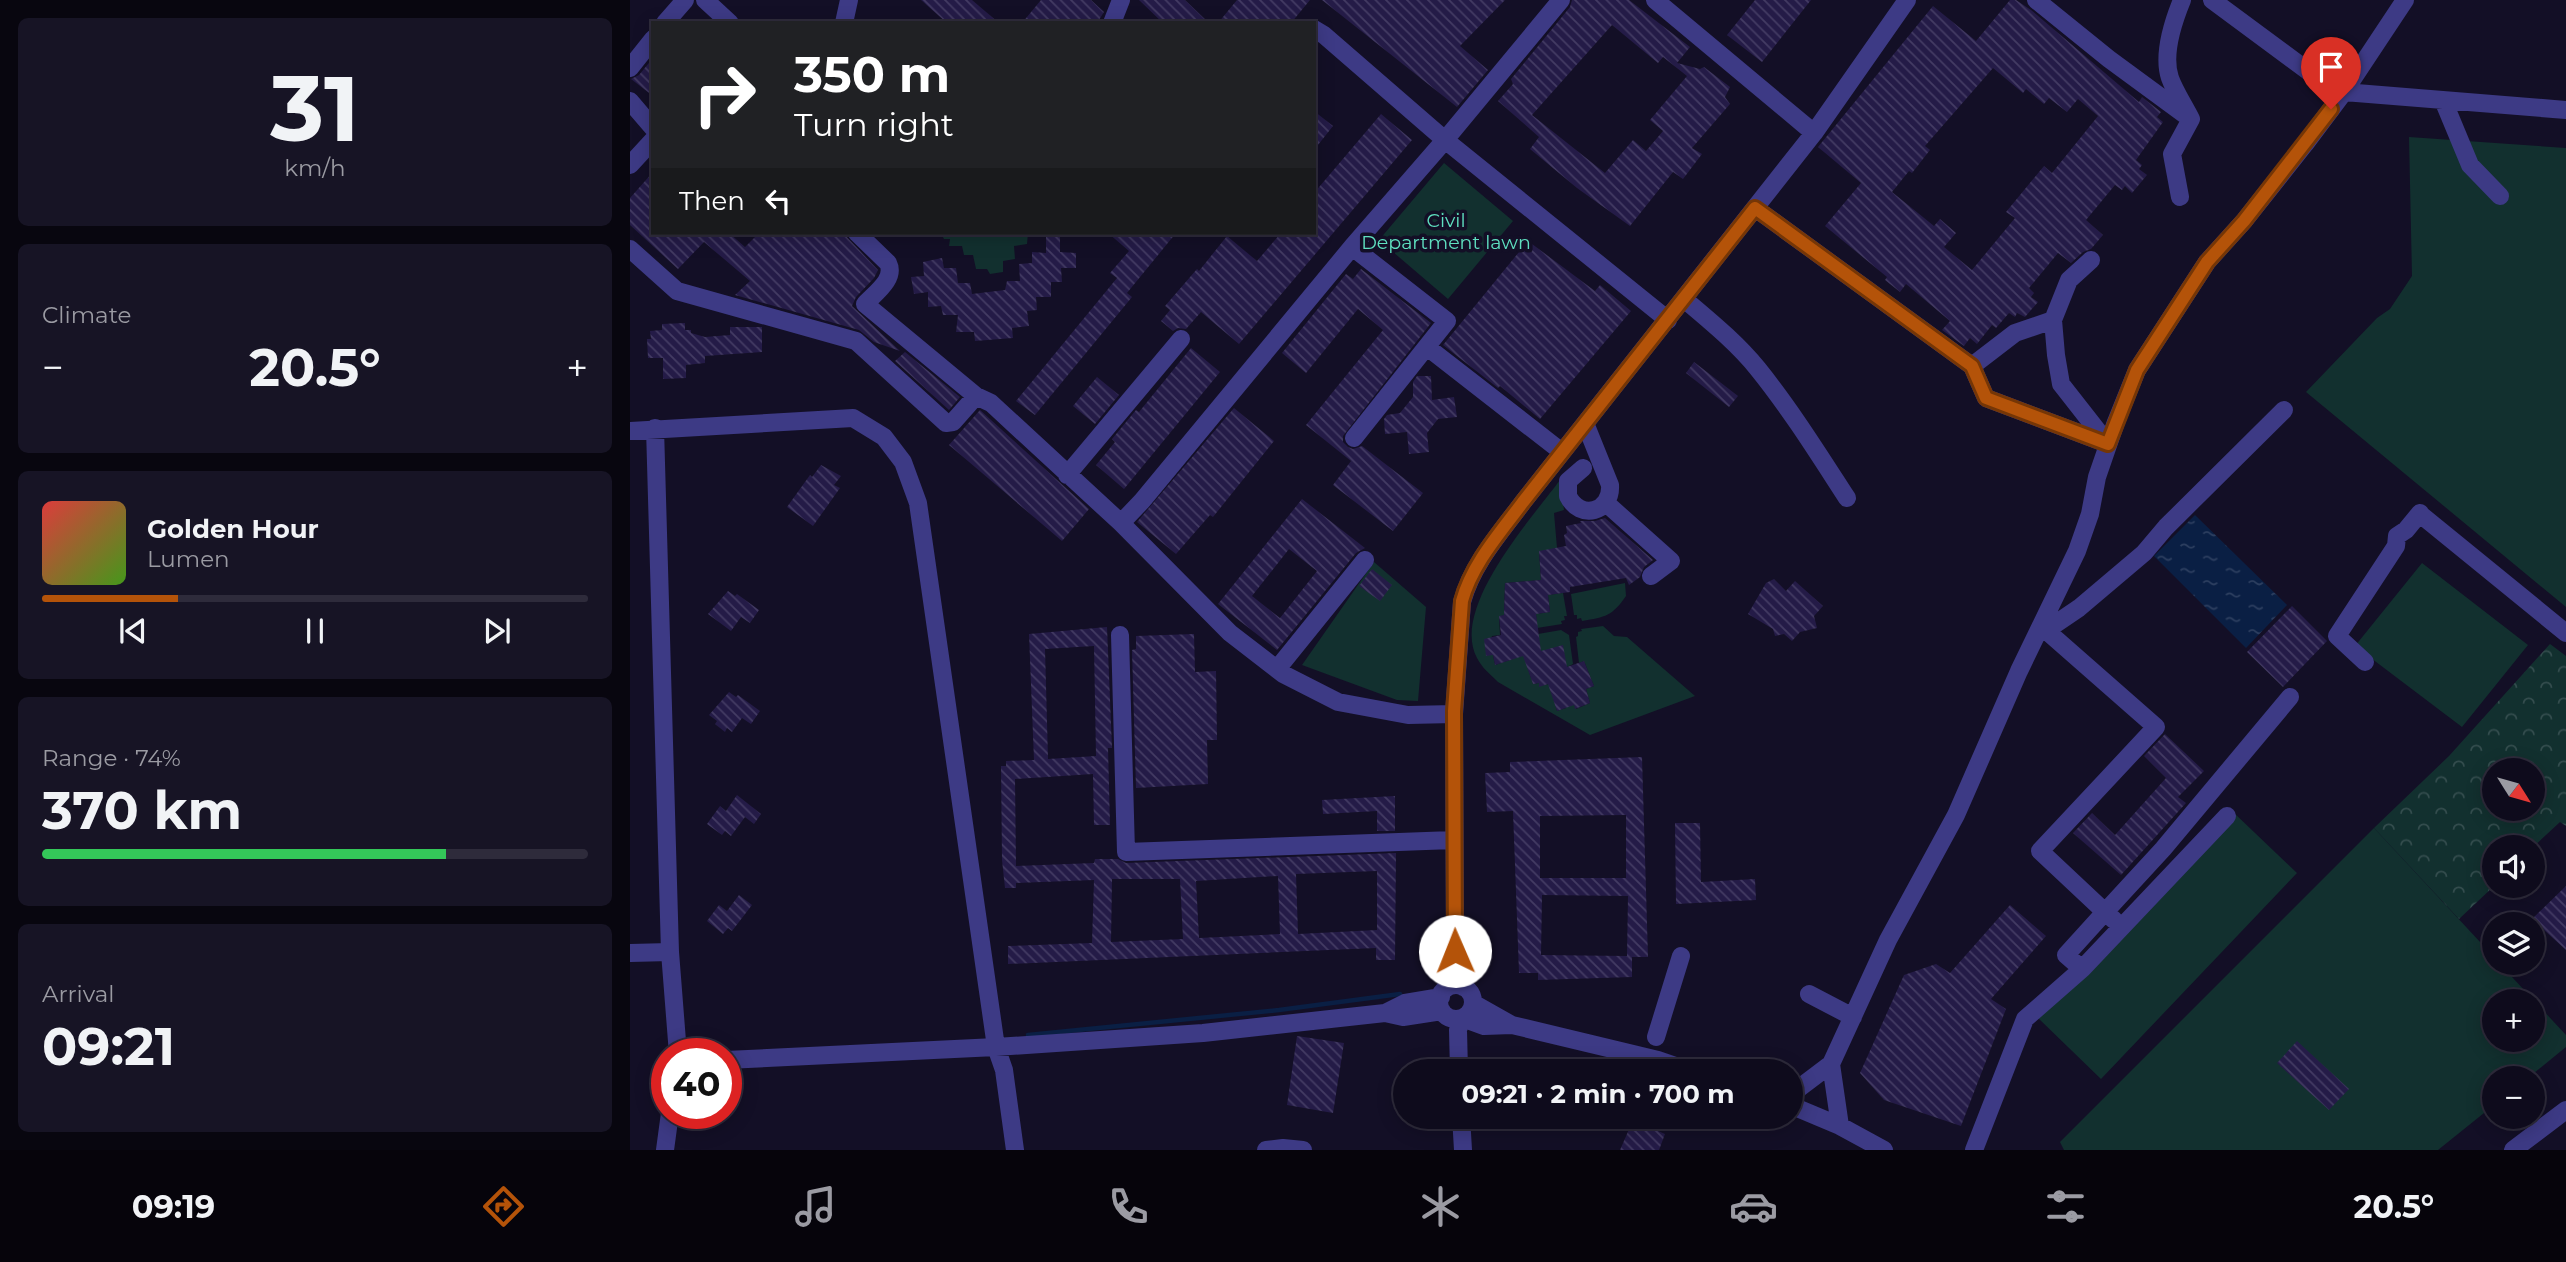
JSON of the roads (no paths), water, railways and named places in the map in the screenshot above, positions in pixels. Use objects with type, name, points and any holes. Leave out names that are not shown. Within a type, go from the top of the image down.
[{"type":"street","points":[[667,21],[685,0]]},
{"type":"street","points":[[705,0],[728,21]]},
{"type":"street","points":[[844,21],[849,0]]},
{"type":"street","points":[[1113,21],[1121,0]]},
{"type":"street","points":[[1121,523],[1561,0]]},
{"type":"street","points":[[1655,0],[1814,133]]},
{"type":"street","points":[[1459,1059],[1451,1003],[1456,966],[1454,714],[1465,589],[1487,552],[1560,456],[1814,133],[1907,0]]},
{"type":"street","points":[[2036,0],[2109,59],[2191,118]]},
{"type":"street","points":[[2182,0],[2174,20],[2169,46],[2169,76],[2191,118]]},
{"type":"street","points":[[2211,0],[2326,83],[2344,92],[2566,110]]},
{"type":"street","points":[[1803,1084],[1831,1064],[1888,940],[1956,815],[2077,551],[2108,444],[2137,370],[2207,262],[2244,221],[2344,92],[2405,0]]},
{"type":"street","points":[[1316,30],[1445,141],[1668,320]]},
{"type":"street","points":[[630,68],[651,42]]},
{"type":"street","points":[[2443,100],[2470,165],[2500,196]]},
{"type":"street","points":[[630,101],[651,126]]},
{"type":"street","points":[[2180,197],[2172,154],[2191,118]]},
{"type":"street","points":[[630,165],[651,142]]},
{"type":"street","points":[[1755,208],[1972,366],[1986,398],[2108,444]]},
{"type":"street","points":[[859,235],[891,269],[889,277],[865,304],[983,400],[1068,475],[1121,523],[1230,633],[1277,669],[1338,702],[1408,715],[1454,714]]},
{"type":"street","points":[[1352,247],[1447,321],[1354,438]]},
{"type":"street","points":[[630,249],[677,291],[856,341],[946,423],[953,422],[983,400]]},
{"type":"street","points":[[2091,260],[2069,280],[2053,320],[2061,384],[2108,444]]},
{"type":"street","points":[[1684,299],[1725,334],[1757,368],[1802,428],[1847,498]]},
{"type":"street","points":[[1972,366],[2015,333],[2053,320]]},
{"type":"street","points":[[1068,475],[1181,339]]},
{"type":"street","points":[[1427,347],[1578,471],[1568,481],[1567,490],[1571,503],[1587,512],[1595,511],[1606,503],[1611,491],[1585,424]]},
{"type":"street","points":[[2044,619],[2051,627],[2079,608],[2144,553],[2166,527],[2284,410]]},
{"type":"street","points":[[630,431],[853,418],[884,437],[903,462],[918,503],[996,1047],[1004,1070],[1015,1150]]},
{"type":"street","points":[[655,428],[670,952],[677,1038]]},
{"type":"street","points":[[1606,503],[1671,561],[1651,576]]},
{"type":"street","points":[[2365,662],[2337,636],[2396,546],[2397,536],[2420,514],[2566,633]]},
{"type":"street","points":[[1277,669],[1365,560]]},
{"type":"street","points":[[2044,619],[2156,727],[2040,851],[2121,928]]},
{"type":"street","points":[[1120,635],[1126,852],[1453,840]]},
{"type":"street","points":[[2082,969],[2066,955],[2163,849],[2290,697]]},
{"type":"street","points":[[1974,1150],[2025,1018],[2082,969],[2227,817]]},
{"type":"street","points":[[2163,849],[2181,865]]},
{"type":"street","points":[[630,953],[670,952]]},
{"type":"street","points":[[1656,1037],[1681,956]]},
{"type":"street","points":[[742,1059],[996,1047],[1203,1033],[1385,1013],[1403,1017],[1451,1003],[1471,993],[1473,1003],[1512,1025]]},
{"type":"street","points":[[1810,994],[1853,1017]]},
{"type":"street","points":[[1451,1003],[1484,1026],[1512,1025],[1654,1059]]},
{"type":"street","points":[[1831,1064],[1839,1126]]},
{"type":"street","points":[[1803,1111],[1884,1150]]},
{"type":"street","points":[[2513,1150],[2562,1120]]},
{"type":"street","points":[[665,1150],[668,1129]]},
{"type":"street","points":[[1462,1129],[1464,1150]]},
{"type":"street","points":[[1266,1150],[1303,1150]]},
{"type":"water","points":[[2195,515],[2287,605],[2246,648],[2154,556]]},
{"type":"waterway","points":[[1028,1035],[1279,1010],[1400,994]]},
{"type":"park label","name":"Civil Department lawn","points":[[1446,231]]}]
